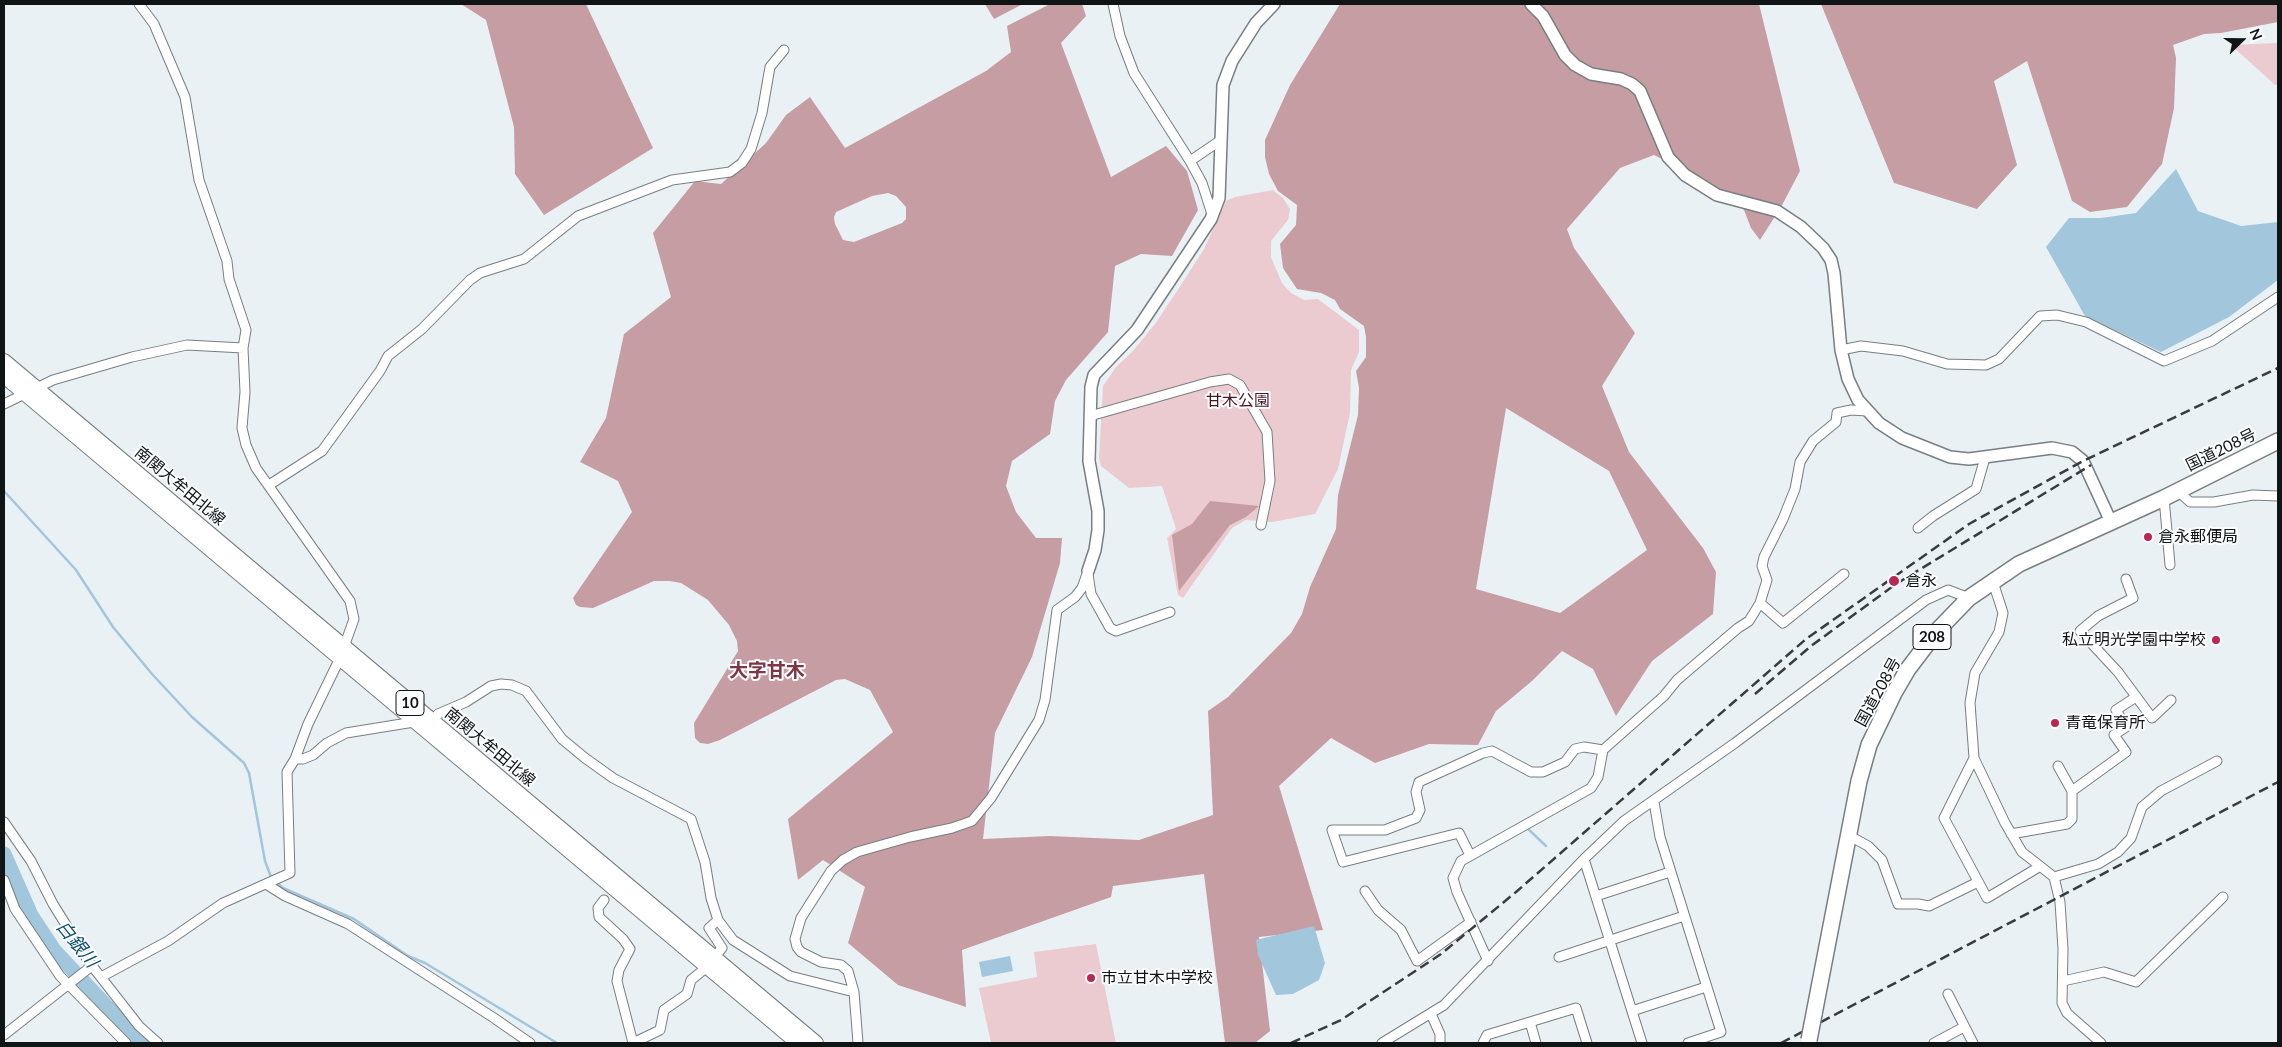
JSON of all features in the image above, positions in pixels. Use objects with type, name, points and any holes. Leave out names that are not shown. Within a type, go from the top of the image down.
[{"type":"highway","name":"国道208号","points":[[1808,1042],[1859,781],[1869,745],[1881,716],[1908,669],[1936,631],[1969,598],[2019,564],[2171,494],[2278,441]]},
{"type":"main road","name":"南関大牟田北線","points":[[4,361],[30,392]]},
{"type":"main road","name":"南関大牟田北線","points":[[4,376],[30,392],[342,652],[432,722],[710,962],[798,1043]]},
{"type":"main road","name":"南関大牟田北線","points":[[342,652],[414,722],[710,962],[816,1043]]},
{"type":"street","points":[[101,977],[168,941],[223,903],[290,873],[287,772],[342,652],[354,619],[350,601],[256,468],[246,445],[242,428],[245,392],[243,348],[246,330],[229,280],[227,261],[200,180],[185,97],[154,24],[139,4]]},
{"type":"street","points":[[1113,4],[1120,36],[1134,73],[1190,161],[1202,183],[1212,214]]},
{"type":"street","points":[[858,1043],[854,992],[848,971],[842,965],[810,958],[797,947],[796,930],[801,918],[831,871],[843,860],[857,852],[910,837],[952,828],[972,821],[991,798],[1039,720],[1045,700],[1055,616],[1057,610],[1075,597],[1082,588],[1095,550],[1098,511],[1089,461],[1090,387],[1094,376],[1137,330],[1211,219],[1219,198],[1223,86],[1232,61],[1256,23],[1274,4]]},
{"type":"street","points":[[1531,4],[1543,16],[1565,54],[1575,65],[1591,74],[1626,82],[1640,91],[1646,100],[1668,157],[1685,175],[1717,195],[1778,211],[1801,227],[1823,248],[1831,260],[1834,273],[1841,350],[1848,379],[1858,400],[1879,423],[1902,438],[1950,457],[1985,458],[2052,448],[2072,452],[2083,461],[2111,522]]},
{"type":"street","points":[[269,485],[322,451],[380,371],[388,356],[422,329],[470,280],[480,273],[524,259],[578,216],[603,205],[640,194],[672,180],[730,172],[742,163],[751,149],[762,113],[770,67],[784,50]]},
{"type":"street","points":[[1190,161],[1221,140]]},
{"type":"street","points":[[1841,350],[1861,346],[1902,351],[1947,364],[1986,365],[1999,359],[2040,316],[2057,315],[2086,322],[2164,361],[2218,337],[2278,297]]},
{"type":"street","points":[[4,404],[54,380],[132,357],[188,345],[243,348]]},
{"type":"street","points":[[1090,416],[1210,382],[1229,379],[1240,385],[1267,432],[1270,481],[1261,525]]},
{"type":"street","points":[[1488,961],[1457,892],[1453,878],[1462,861],[1590,788],[1598,777],[1602,750],[1664,696],[1677,680],[1749,621],[1760,603],[1767,580],[1762,566],[1795,489],[1800,462],[1813,441],[1836,422],[1836,413],[1851,410],[1867,411]]},
{"type":"street","points":[[1918,528],[1933,516],[1976,489],[1985,458]]},
{"type":"street","points":[[2170,565],[2171,494],[2190,502],[2214,502],[2253,495],[2278,496]]},
{"type":"street","points":[[1088,571],[1091,594],[1110,628],[1116,631],[1170,612]]},
{"type":"street","points":[[1760,603],[1784,622],[1844,574]]},
{"type":"street","points":[[2126,579],[2133,598],[2098,616],[2080,631],[2118,672],[2152,718],[2171,700]]},
{"type":"street","points":[[1992,582],[2003,613],[1999,632],[1975,673],[1970,704],[1974,758],[2011,834],[2022,852],[2054,878],[2060,902],[2062,1003],[2067,1014],[2101,1043]]},
{"type":"street","points":[[1382,1043],[1444,1005],[1488,961],[1584,858],[1624,821],[1654,802],[1926,600],[1948,590],[1969,598]]},
{"type":"street","points":[[294,759],[303,759],[313,755],[327,743],[346,733],[414,722],[432,722],[438,714],[466,702],[491,686],[501,684],[512,685],[526,690],[562,739],[585,758],[612,778],[691,819],[705,862],[711,898],[718,920],[733,940],[790,976],[854,992]]},
{"type":"street","points":[[2072,791],[2126,752],[2114,735],[2126,727],[2116,710],[2136,697]]},
{"type":"street","points":[[1470,855],[1458,833],[1343,862],[1332,830],[1385,830],[1416,818],[1420,810],[1416,792],[1419,782],[1483,753],[1492,751],[1531,772],[1544,772],[1565,762],[1575,749],[1584,747],[1602,750]]},
{"type":"street","points":[[1974,758],[1944,818],[1986,898],[2039,867]]},
{"type":"street","points":[[2054,878],[2098,864],[2118,852],[2131,838],[2142,807],[2161,791],[2217,761]]},
{"type":"street","points":[[2011,834],[2067,824],[2072,819],[2072,791],[2058,766]]},
{"type":"street","points":[[1654,802],[1660,837],[1670,872],[1721,1032],[1688,1043]]},
{"type":"street","points":[[4,822],[31,861],[90,967],[101,977],[139,1026],[158,1043]]},
{"type":"street","points":[[1848,835],[1868,846],[1882,860],[1898,904],[1929,906],[1978,882]]},
{"type":"street","points":[[1584,858],[1642,1043]]},
{"type":"street","points":[[1596,896],[1670,872]]},
{"type":"street","points":[[4,880],[15,909],[69,983],[126,1043]]},
{"type":"street","points":[[266,884],[285,896],[348,924],[530,1043]]},
{"type":"street","points":[[1365,891],[1378,910],[1401,930],[1417,961],[1471,922]]},
{"type":"street","points":[[2063,981],[2104,972],[2136,982],[2223,897]]},
{"type":"street","points":[[604,900],[598,908],[599,917],[623,939],[630,950],[619,970],[617,981],[633,1043],[660,1030],[664,1010],[687,994],[691,980],[722,948],[709,928],[718,920]]},
{"type":"street","points":[[1560,957],[1684,916]]},
{"type":"street","points":[[4,1035],[90,967]]},
{"type":"street","points":[[1632,1011],[1706,987]]},
{"type":"street","points":[[1948,994],[1973,1043]]},
{"type":"street","points":[[1483,1043],[1487,1035],[1576,1008],[1587,1043]]},
{"type":"street","points":[[1431,1014],[1440,1034],[1440,1043]]},
{"type":"street","points":[[1530,1022],[1536,1043]]},
{"type":"street","points":[[1934,1043],[1964,1027]]},
{"type":"green space","points":[[2278,43],[2278,84],[2275,85],[2231,45]]},
{"type":"green space","name":"甘木公園","points":[[1273,190],[1283,198],[1290,209],[1288,220],[1271,241],[1271,257],[1282,283],[1291,293],[1304,300],[1318,299],[1359,330],[1359,352],[1351,370],[1350,413],[1338,469],[1315,514],[1272,522],[1246,520],[1232,528],[1183,598],[1178,595],[1167,538],[1176,529],[1162,486],[1129,488],[1101,466],[1099,458],[1103,386],[1116,367],[1132,352],[1155,324],[1181,285],[1204,249],[1226,201],[1235,197]]},
{"type":"green space","points":[[1096,944],[1116,1043],[991,1043],[979,988],[1037,977],[1034,952]]},
{"type":"shaded area","points":[[461,4],[586,4],[653,148],[544,215],[515,174],[514,127],[486,20]]},
{"type":"shaded area","points":[[985,4],[1023,4],[994,19]]},
{"type":"shaded area","points":[[1050,4],[1082,4],[1086,16],[1061,43],[1111,177],[1166,146],[1187,171],[1198,210],[1172,256],[1141,254],[1115,266],[1108,332],[1066,380],[1055,401],[1050,434],[1012,461],[1006,486],[1016,512],[1036,538],[1062,538],[1060,563],[1032,657],[995,733],[983,839],[1050,836],[1139,840],[1213,815],[1208,711],[1228,697],[1291,633],[1302,614],[1310,587],[1336,529],[1338,495],[1358,415],[1359,388],[1356,371],[1366,357],[1366,337],[1364,326],[1340,309],[1335,300],[1321,293],[1297,289],[1283,268],[1280,244],[1296,225],[1297,205],[1278,191],[1269,174],[1265,157],[1265,140],[1290,85],[1340,4],[1759,4],[1800,171],[1781,207],[1760,240],[1751,228],[1744,210],[1734,200],[1712,184],[1654,155],[1620,168],[1567,229],[1574,248],[1635,333],[1602,386],[1629,452],[1703,548],[1716,572],[1713,614],[1652,661],[1616,716],[1593,669],[1562,651],[1532,681],[1496,711],[1478,745],[1429,744],[1375,763],[1331,738],[1279,786],[1323,930],[1259,937],[1270,1031],[1255,1043],[1225,1043],[1204,874],[1113,886],[1111,897],[962,950],[966,1007],[898,985],[848,943],[865,887],[823,860],[798,880],[788,819],[893,732],[870,690],[845,679],[836,680],[720,740],[708,744],[700,743],[695,738],[694,723],[738,651],[737,641],[729,625],[708,600],[681,583],[670,581],[654,581],[593,608],[576,605],[573,598],[632,512],[618,481],[580,462],[606,418],[624,334],[671,297],[653,233],[695,181],[721,184],[766,143],[786,115],[810,97],[845,148],[986,71],[1011,52],[1007,26]],"holes":[[[888,193],[896,196],[906,207],[906,219],[902,223],[854,242],[843,240],[835,224],[834,217],[836,212],[872,196]],[[1506,408],[1609,471],[1647,550],[1560,613],[1476,589]]]},
{"type":"shaded area","points":[[1821,4],[2278,4],[2278,22],[2221,33],[2204,34],[2173,45],[2176,58],[2174,108],[2162,164],[2127,207],[2090,212],[2072,201],[2027,61],[1994,81],[2017,165],[1977,209],[1894,183]]},
{"type":"shaded area","points":[[1210,501],[1259,506],[1246,517],[1230,525],[1179,591],[1172,535],[1192,524]]},
{"type":"water","points":[[2176,169],[2198,211],[2241,226],[2278,222],[2278,280],[2229,317],[2161,352],[2085,316],[2046,247],[2069,218],[2101,218],[2136,213]]},
{"type":"water","points":[[1314,926],[1325,963],[1319,980],[1293,994],[1276,995],[1258,955],[1256,940]]},
{"type":"water","points":[[1010,956],[1013,971],[982,977],[979,962]]},
{"type":"waterway","points":[[4,491],[76,570],[113,627],[152,674],[192,717],[244,763],[249,773],[265,861],[271,877],[283,888],[354,919],[408,956],[425,963],[557,1043]]},
{"type":"waterway","points":[[1526,827],[1546,846]]},
{"type":"waterway","name":"白銀川","points":[[4,854],[31,915],[54,950],[141,1043]]},
{"type":"railway","points":[[1291,1043],[1341,1020],[1441,954],[1516,892],[1806,639],[1969,524],[2083,461],[2278,368]]},
{"type":"railway","points":[[1755,694],[1811,646],[1896,584],[2091,465]]},
{"type":"railway","points":[[1781,1043],[2278,782]]},
{"type":"place","name":"倉永郵便局","points":[[2148,537]]},
{"type":"place","name":"倉永","points":[[1894,581]]},
{"type":"place","name":"私立明光学園中学校","points":[[2216,640]]},
{"type":"place","name":"青竜保育所","points":[[2055,723]]},
{"type":"place","name":"市立甘木中学校","points":[[1091,978]]},
{"type":"district","name":"大字甘木","points":[[767,671]]}]
